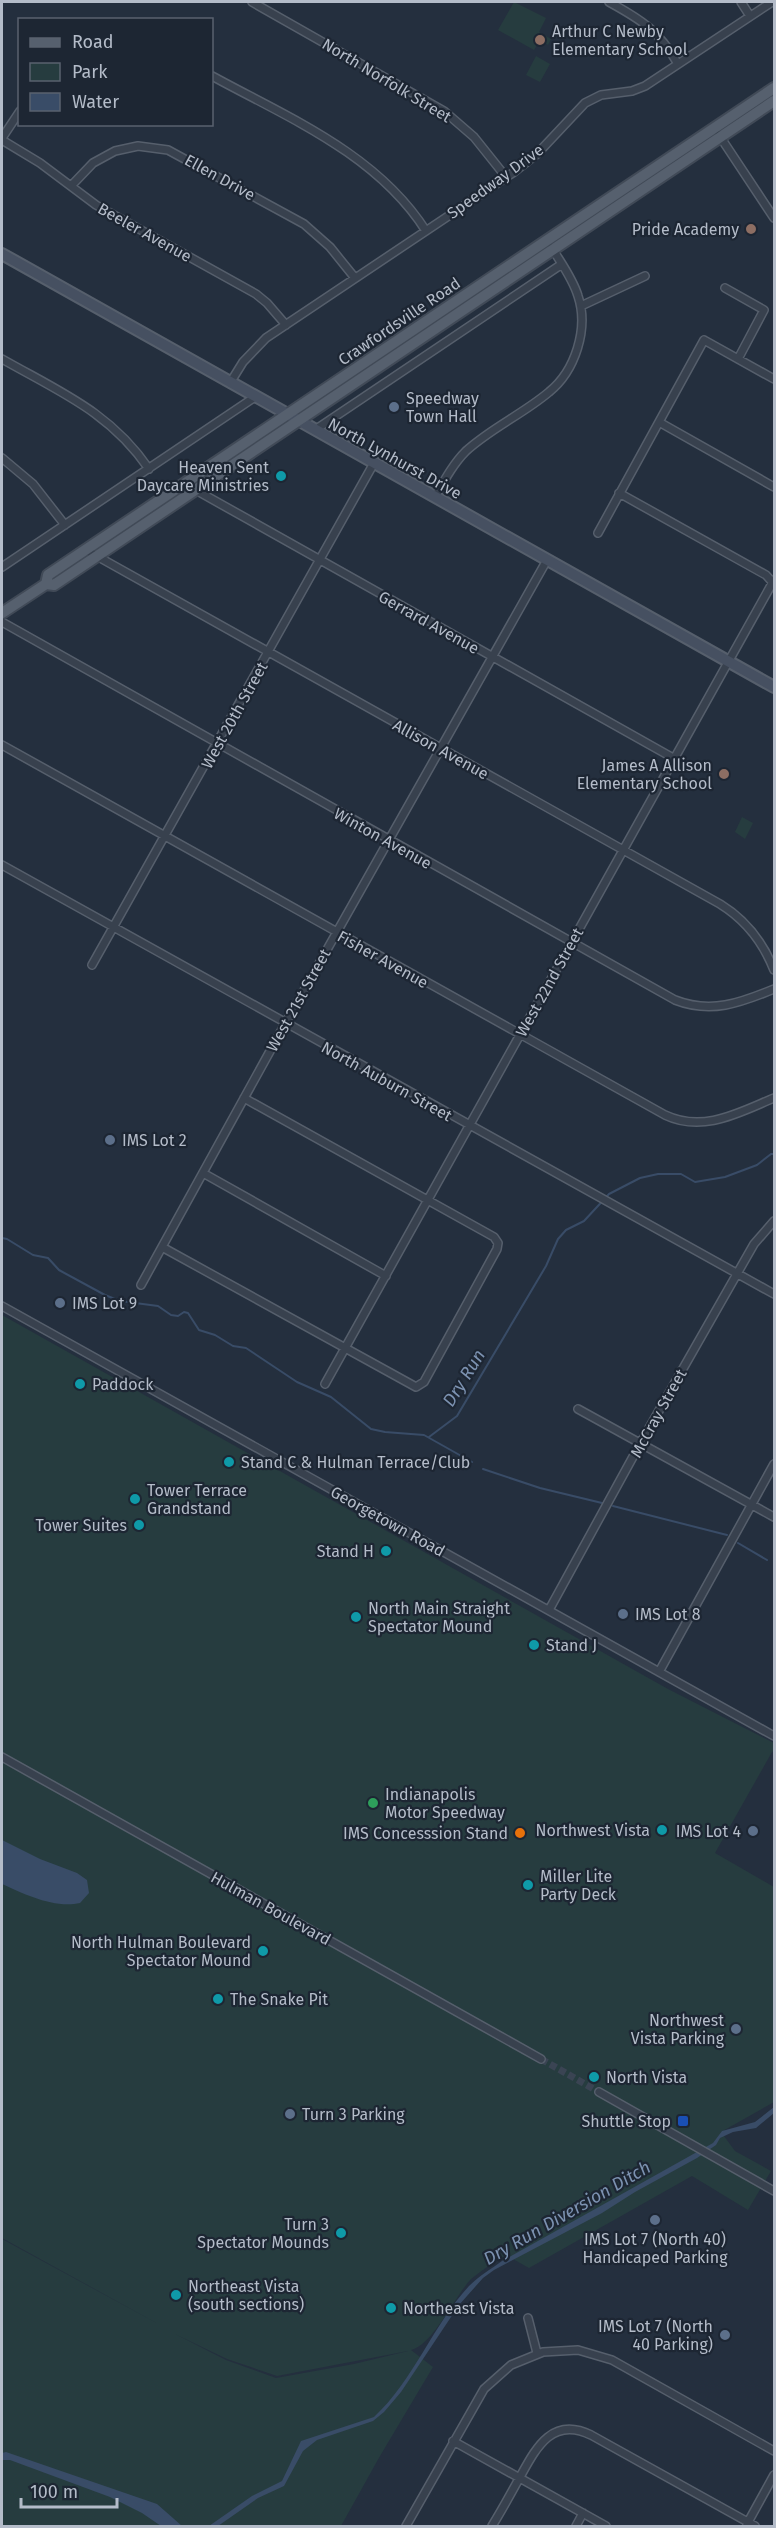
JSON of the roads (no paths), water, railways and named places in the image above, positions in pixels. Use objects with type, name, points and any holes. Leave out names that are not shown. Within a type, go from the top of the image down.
[{"type":"main road","name":"Crawfordsville Road","points":[[46,584],[48,575],[287,414],[550,245],[717,133],[774,88]]},
{"type":"main road","name":"Crawfordsville Road","points":[[717,133],[774,101]]},
{"type":"main road","name":"Crawfordsville Road","points":[[2,614],[46,584],[54,585],[299,421],[550,245]]},
{"type":"main road","name":"North Lynhurst Drive","points":[[2,254],[774,687]]},
{"type":"street","name":"North Norfolk Street","points":[[252,2],[444,111],[474,137],[506,177]]},
{"type":"street","points":[[609,2],[650,26],[678,64]]},
{"type":"street","points":[[741,2],[750,16]]},
{"type":"street","name":"Speedway Drive","points":[[230,382],[250,352],[266,338],[506,177],[537,154],[586,102],[601,95],[639,89],[771,2]]},
{"type":"street","points":[[213,77],[362,162],[397,193],[426,231]]},
{"type":"street","points":[[2,139],[18,114]]},
{"type":"street","points":[[717,133],[774,218]]},
{"type":"street","name":"Beeler Avenue","points":[[2,139],[40,163],[99,206],[256,294],[286,325]]},
{"type":"street","name":"Ellen Drive","points":[[71,186],[93,163],[114,151],[138,146],[168,150],[304,224],[330,247],[356,278]]},
{"type":"street","points":[[435,496],[465,453],[548,393],[561,380],[572,363],[579,344],[581,306],[577,291],[550,245]]},
{"type":"street","points":[[315,430],[562,264]]},
{"type":"street","points":[[581,306],[645,276]]},
{"type":"street","points":[[725,288],[764,310],[738,359]]},
{"type":"street","points":[[598,533],[704,340],[774,379]]},
{"type":"street","points":[[2,359],[103,418],[126,440],[149,469]]},
{"type":"street","points":[[2,567],[255,397]]},
{"type":"street","points":[[659,422],[774,487]]},
{"type":"street","points":[[2,458],[29,479],[65,525]]},
{"type":"street","name":"West 20th Street","points":[[92,965],[374,464]]},
{"type":"street","name":"Gerrard Avenue","points":[[185,484],[675,759]]},
{"type":"street","points":[[619,493],[766,575],[774,582]]},
{"type":"street","name":"Allison Avenue","points":[[86,550],[735,915],[758,939],[774,970]]},
{"type":"street","name":"West 21st Street","points":[[141,1285],[546,560]]},
{"type":"street","name":"West 22nd Street","points":[[325,1384],[774,582]]},
{"type":"street","name":"Winton Avenue","points":[[2,622],[669,998],[689,1005],[708,1008],[730,1006],[774,989]]},
{"type":"street","name":"Fisher Avenue","points":[[2,745],[659,1113],[697,1123],[717,1121],[774,1098]]},
{"type":"street","name":"North Auburn Street","points":[[2,866],[774,1294]]},
{"type":"street","points":[[162,1247],[411,1386],[418,1386],[423,1382],[497,1249],[498,1242],[494,1238],[244,1098]]},
{"type":"street","points":[[203,1173],[386,1276]]},
{"type":"street","name":"McCray Street","points":[[549,1610],[737,1273],[754,1244],[774,1221]]},
{"type":"street","name":"Georgetown Road","points":[[2,1306],[774,1736]]},
{"type":"street","points":[[578,1409],[774,1517]]},
{"type":"street","points":[[659,1672],[774,1464]]},
{"type":"street","name":"Hulman Boulevard","points":[[2,1757],[541,2059]]},
{"type":"street","points":[[599,2092],[774,2191]]},
{"type":"street","points":[[528,2318],[537,2353]]},
{"type":"street","points":[[406,2526],[477,2398],[489,2383],[511,2365],[537,2353],[572,2350],[604,2357],[774,2451]]},
{"type":"street","points":[[492,2526],[535,2449],[546,2438],[562,2431],[580,2431],[749,2525],[774,2475]]},
{"type":"street","points":[[453,2441],[606,2526]]},
{"type":"street","points":[[576,2526],[583,2513]]},
{"type":"water","points":[[2,1840],[40,1859],[77,1873],[87,1880],[89,1893],[80,1903],[60,1904],[40,1900],[2,1884]]},
{"type":"water","points":[[774,2107],[774,2113],[756,2128],[733,2132],[720,2138],[716,2145],[697,2158],[483,2278],[459,2305],[401,2392],[384,2412],[373,2421],[317,2440],[303,2451],[284,2486],[258,2498],[218,2526],[209,2526],[252,2496],[282,2481],[301,2441],[374,2417],[401,2387],[456,2302],[481,2276],[502,2261],[713,2143],[722,2131],[755,2122]]},
{"type":"water","points":[[6,2452],[157,2504],[182,2526],[161,2526],[142,2513],[110,2497],[10,2460],[2,2460],[2,2453]]},
{"type":"waterway","name":"Dry Run","points":[[429,1437],[457,1416],[546,1266],[558,1239],[566,1230],[584,1221],[609,1194],[640,1178],[658,1174],[681,1174],[695,1182],[725,1177],[757,1165],[774,1154]]},
{"type":"waterway","name":"Dry Run","points":[[2,1238],[33,1255],[48,1258],[59,1270],[105,1295],[120,1301],[158,1306],[171,1315],[178,1316],[184,1312],[188,1313],[199,1330],[215,1335],[233,1346],[246,1348],[297,1382],[331,1397],[371,1429],[424,1435],[472,1462]]},
{"type":"waterway","points":[[483,1469],[540,1488],[602,1503]]},
{"type":"waterway","points":[[613,1506],[727,1535]]},
{"type":"waterway","points":[[738,1543],[767,1560]]},
{"type":"tunnel","points":[[541,2059],[599,2092]]},
{"type":"place","name":"Arthur C Newby Elementary School","points":[[540,40]]},
{"type":"place","name":"Pride Academy","points":[[751,229]]},
{"type":"place","name":"Speedway Town Hall","points":[[394,407]]},
{"type":"place","name":"Heaven Sent Daycare Ministries","points":[[281,476]]},
{"type":"place","name":"James A Allison Elementary School","points":[[724,774]]},
{"type":"place","name":"IMS Lot 2","points":[[110,1140]]},
{"type":"place","name":"IMS Lot 9","points":[[60,1303]]},
{"type":"place","name":"Paddock","points":[[80,1384]]},
{"type":"place","name":"Stand C & Hulman Terrace/Club","points":[[229,1462]]},
{"type":"place","name":"Tower Terrace Grandstand","points":[[135,1499]]},
{"type":"place","name":"Tower Suites","points":[[139,1525]]},
{"type":"place","name":"Stand H","points":[[386,1551]]},
{"type":"place","name":"IMS Lot 8","points":[[623,1614]]},
{"type":"place","name":"North Main Straight Spectator Mound","points":[[356,1617]]},
{"type":"place","name":"Stand J","points":[[534,1645]]},
{"type":"place","name":"Indianapolis Motor Speedway","points":[[373,1803]]},
{"type":"place","name":"Northwest Vista","points":[[662,1830]]},
{"type":"place","name":"IMS Lot 4","points":[[753,1831]]},
{"type":"place","name":"IMS Concesssion Stand","points":[[520,1833]]},
{"type":"place","name":"Miller Lite Party Deck","points":[[528,1885]]},
{"type":"place","name":"North Hulman Boulevard Spectator Mound","points":[[263,1951]]},
{"type":"place","name":"The Snake Pit","points":[[218,1999]]},
{"type":"place","name":"Northwest Vista Parking","points":[[736,2029]]},
{"type":"place","name":"North Vista","points":[[594,2077]]},
{"type":"place","name":"Turn 3 Parking","points":[[290,2114]]},
{"type":"place","name":"Shuttle Stop","points":[[683,2121]]},
{"type":"place","name":"IMS Lot 7 (North 40) Handicaped Parking","points":[[655,2220]]},
{"type":"place","name":"Turn 3 Spectator Mounds","points":[[341,2233]]},
{"type":"place","name":"Northeast Vista (south sections)","points":[[176,2295]]},
{"type":"place","name":"Northeast Vista","points":[[391,2308]]},
{"type":"place","name":"IMS Lot 7 (North 40 Parking)","points":[[725,2335]]},
{"type":"water label","name":"Dry Run Diversion Ditch","points":[[567,2213]]}]
